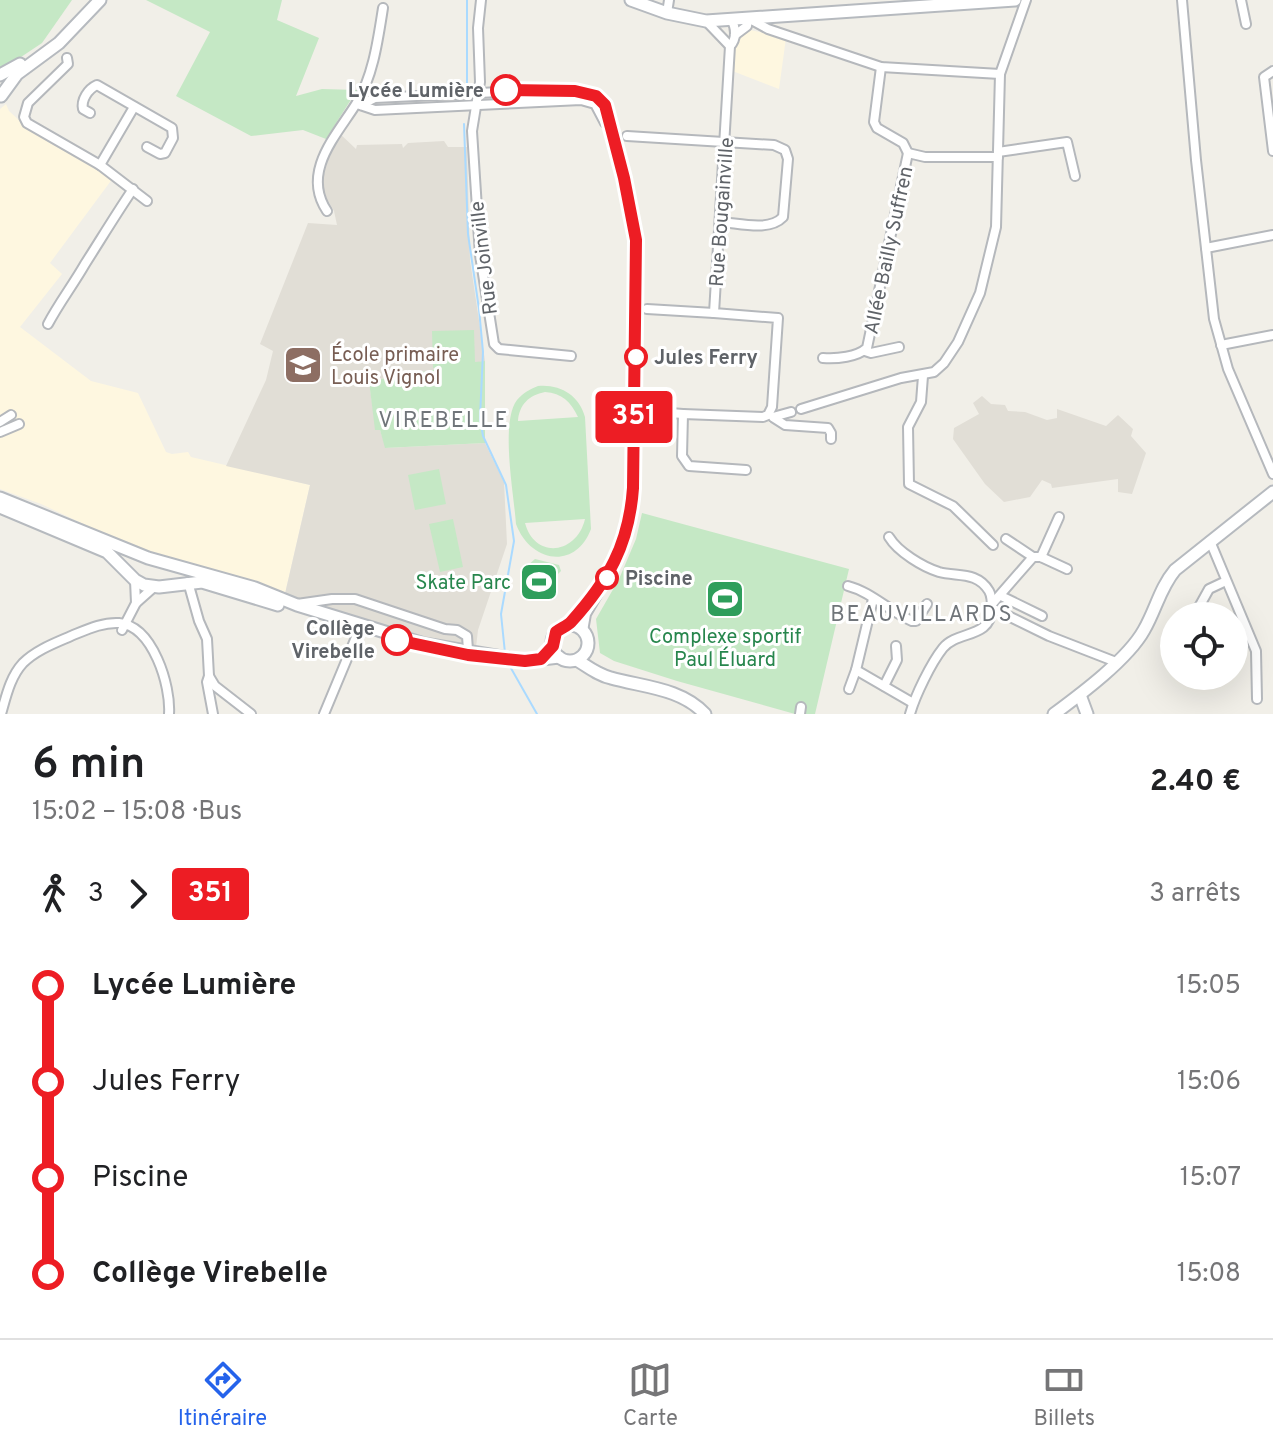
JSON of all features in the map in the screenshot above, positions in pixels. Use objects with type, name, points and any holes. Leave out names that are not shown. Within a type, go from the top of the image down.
[{"type":"street","points":[[0,96],[17,74],[59,43],[100,0]]},
{"type":"street","name":"Rue Joinville","points":[[481,0],[478,92],[472,131],[478,236],[494,344],[499,349],[571,356]]},
{"type":"street","points":[[631,0],[667,13],[706,21],[1015,0]]},
{"type":"street","points":[[667,13],[669,0]]},
{"type":"street","points":[[801,409],[901,378],[934,372],[944,363],[967,326],[980,293],[996,227],[1000,74],[1026,0]]},
{"type":"street","points":[[1182,0],[1214,319],[1243,408],[1273,474]]},
{"type":"street","points":[[1241,0],[1246,24]]},
{"type":"street","points":[[327,211],[317,191],[328,143],[359,104],[373,63],[383,8]]},
{"type":"street","points":[[748,18],[768,29],[881,67],[1000,74]]},
{"type":"street","name":"Rue Bougainville","points":[[728,43],[747,26],[748,18]]},
{"type":"street","points":[[731,20],[735,25],[735,35]]},
{"type":"street","name":"Rue Bougainville","points":[[731,20],[727,26],[725,142],[714,313],[778,318],[771,416]]},
{"type":"street","points":[[706,21],[728,43]]},
{"type":"street","points":[[0,75],[59,43]]},
{"type":"street","points":[[67,58],[68,64],[28,103],[24,117],[33,128],[100,165],[147,201]]},
{"type":"street","points":[[881,67],[874,122],[877,128],[903,143],[908,153],[925,157],[998,155],[1067,142],[1075,176]]},
{"type":"street","points":[[1273,71],[1264,77],[1273,151]]},
{"type":"street","points":[[90,113],[83,109],[82,104],[97,85],[172,128],[173,138],[165,153],[160,154],[147,147]]},
{"type":"street","points":[[359,104],[375,98],[561,89],[596,96],[605,105],[636,240],[633,488],[623,543],[583,621],[583,631],[588,639],[582,656]]},
{"type":"street","points":[[359,104],[375,110],[545,100],[590,102],[599,110],[616,150]]},
{"type":"street","points":[[100,165],[134,107]]},
{"type":"street","points":[[627,136],[774,145],[785,150],[788,159],[786,209],[779,222],[769,225],[720,222]]},
{"type":"street","name":"Allée Bailly Suffren","points":[[823,358],[839,358],[865,351],[908,153]]},
{"type":"street","points":[[48,324],[63,295],[133,189]]},
{"type":"street","points":[[1206,248],[1273,235]]},
{"type":"street","points":[[647,309],[714,313]]},
{"type":"street","points":[[1221,345],[1273,335]]},
{"type":"street","points":[[865,351],[871,353],[899,347]]},
{"type":"street","points":[[923,376],[921,402],[908,427],[909,484],[953,506],[993,545]]},
{"type":"street","points":[[645,411],[757,417],[791,412]]},
{"type":"street","points":[[683,414],[682,456],[689,466],[746,470]]},
{"type":"street","points":[[0,422],[11,415]]},
{"type":"street","points":[[771,416],[785,425],[828,428],[831,439]]},
{"type":"street","points":[[0,432],[19,424]]},
{"type":"street","points":[[1054,714],[1116,662],[1144,631],[1166,581],[1175,570],[1273,492]]},
{"type":"street","points":[[0,498],[148,558],[255,588],[297,605],[424,644],[495,657]]},
{"type":"street","points":[[0,507],[107,552],[135,580],[159,587],[202,582],[429,649],[525,661],[541,659],[556,652]]},
{"type":"street","points":[[910,714],[941,650],[953,640],[985,627],[992,606],[1037,557],[1059,517]]},
{"type":"street","points":[[889,537],[895,546],[929,568],[978,580],[989,591],[992,606]]},
{"type":"street","points":[[1006,539],[1037,557],[1067,569]]},
{"type":"street","points":[[1210,541],[1256,651],[1257,699]]},
{"type":"street","points":[[136,603],[137,567],[148,558]]},
{"type":"street","points":[[123,628],[136,603],[170,578],[163,562]]},
{"type":"street","points":[[1202,602],[1209,589],[1226,581]]},
{"type":"street","points":[[188,582],[207,639],[207,682],[213,714]]},
{"type":"street","points":[[848,586],[862,589],[896,614],[915,621],[927,604]]},
{"type":"street","points":[[556,652],[556,632],[569,625],[597,593]]},
{"type":"street","points":[[1001,596],[1042,616]]},
{"type":"street","points":[[297,605],[355,599],[445,629],[457,630],[467,636],[468,650]]},
{"type":"street","points":[[849,689],[873,599]]},
{"type":"street","points":[[992,606],[1049,636],[1116,662]]},
{"type":"street","points":[[1,714],[15,674],[31,656],[102,625],[138,633],[151,648],[164,672],[169,714]]},
{"type":"street","points":[[569,625],[583,631]]},
{"type":"street","points":[[324,714],[359,630]]},
{"type":"street","points":[[884,686],[897,660],[896,646]]},
{"type":"street","points":[[556,652],[568,661],[582,656]]},
{"type":"street","points":[[582,656],[601,675],[683,697],[705,714]]},
{"type":"street","points":[[856,670],[913,703]]},
{"type":"street","points":[[209,676],[215,686],[251,714]]},
{"type":"street","points":[[1080,695],[1087,714]]},
{"type":"shaded area","points":[[737,27],[786,38],[779,89],[730,70]]},
{"type":"shaded area","points":[[6,104],[22,123],[48,142],[113,178],[50,263],[62,274],[20,327],[91,381],[138,393],[166,452],[188,452],[191,457],[310,485],[284,598],[139,550],[41,504],[0,489],[0,109]]},
{"type":"shaded area","points":[[337,131],[356,149],[357,145],[402,144],[403,148],[408,143],[444,141],[448,147],[467,147],[470,260],[485,361],[369,381],[376,430],[380,430],[386,448],[485,443],[504,482],[507,544],[478,630],[476,647],[432,643],[284,598],[310,485],[226,466],[266,380],[273,351],[260,344],[308,223],[337,225],[334,211],[321,189],[330,144]]},
{"type":"shaded area","points":[[982,396],[991,404],[1005,405],[1008,411],[1025,412],[1047,420],[1057,418],[1057,409],[1106,426],[1118,415],[1133,429],[1131,436],[1146,453],[1132,494],[1118,492],[1118,479],[1052,488],[1051,484],[1042,480],[1030,497],[1004,502],[985,484],[953,439],[954,428],[979,414],[973,403]]},
{"type":"green space","points":[[0,0],[72,0],[42,43],[0,71]]},
{"type":"green space","points":[[146,0],[282,0],[277,20],[319,38],[296,96],[322,89],[357,90],[326,139],[303,130],[251,136],[176,96],[210,32]]},
{"type":"green space","points":[[474,330],[475,362],[485,361],[485,443],[385,448],[380,430],[375,430],[369,381],[439,369],[433,368],[432,331]]},
{"type":"green space","points":[[538,386],[568,392],[585,417],[591,529],[584,542],[564,556],[542,553],[531,547],[516,524],[509,425],[517,400]],"holes":[[[545,392],[565,399],[578,417],[518,421],[520,410],[526,402]],[[585,519],[574,540],[556,548],[537,543],[525,523]]]},
{"type":"green space","points":[[439,469],[446,504],[415,510],[408,475]]},
{"type":"green space","name":"Complexe sportif Paul Éluard","points":[[642,513],[849,569],[815,714],[795,714],[677,681],[614,661],[600,653],[596,619],[619,579],[636,539]]},
{"type":"green space","points":[[453,519],[463,567],[440,572],[429,524]]},
{"type":"green space","name":"Skate Parc","points":[[535,559],[559,565],[561,571],[535,597],[531,594],[526,567]]},
{"type":"waterway","points":[[467,0],[467,84]]},
{"type":"waterway","points":[[464,124],[468,234],[483,352],[480,418],[483,436],[506,485],[514,541],[501,614],[505,653]]},
{"type":"waterway","points":[[508,663],[537,714]]},
{"type":"bus line","name":"351","points":[[397,640],[468,655],[525,661],[541,659],[553,646],[556,632],[569,625],[607,578],[623,543],[632,503],[636,240],[612,127],[605,105],[596,96],[561,89],[506,90]]},
{"type":"place","name":"Lycée Lumière","points":[[506,90]]},
{"type":"place","name":"Jules Ferry","points":[[636,357]]},
{"type":"place","name":"École primaire Louis Vignol","points":[[303,365]]},
{"type":"place","name":"Piscine","points":[[607,578]]},
{"type":"place","name":"Skate Parc","points":[[539,582]]},
{"type":"place","name":"Complexe sportif Paul Éluard","points":[[725,599]]},
{"type":"place","name":"Collège Virebelle","points":[[397,640]]},
{"type":"district","name":"VIREBELLE","points":[[444,419]]},
{"type":"district","name":"BEAUVILLARDS","points":[[922,613]]}]
